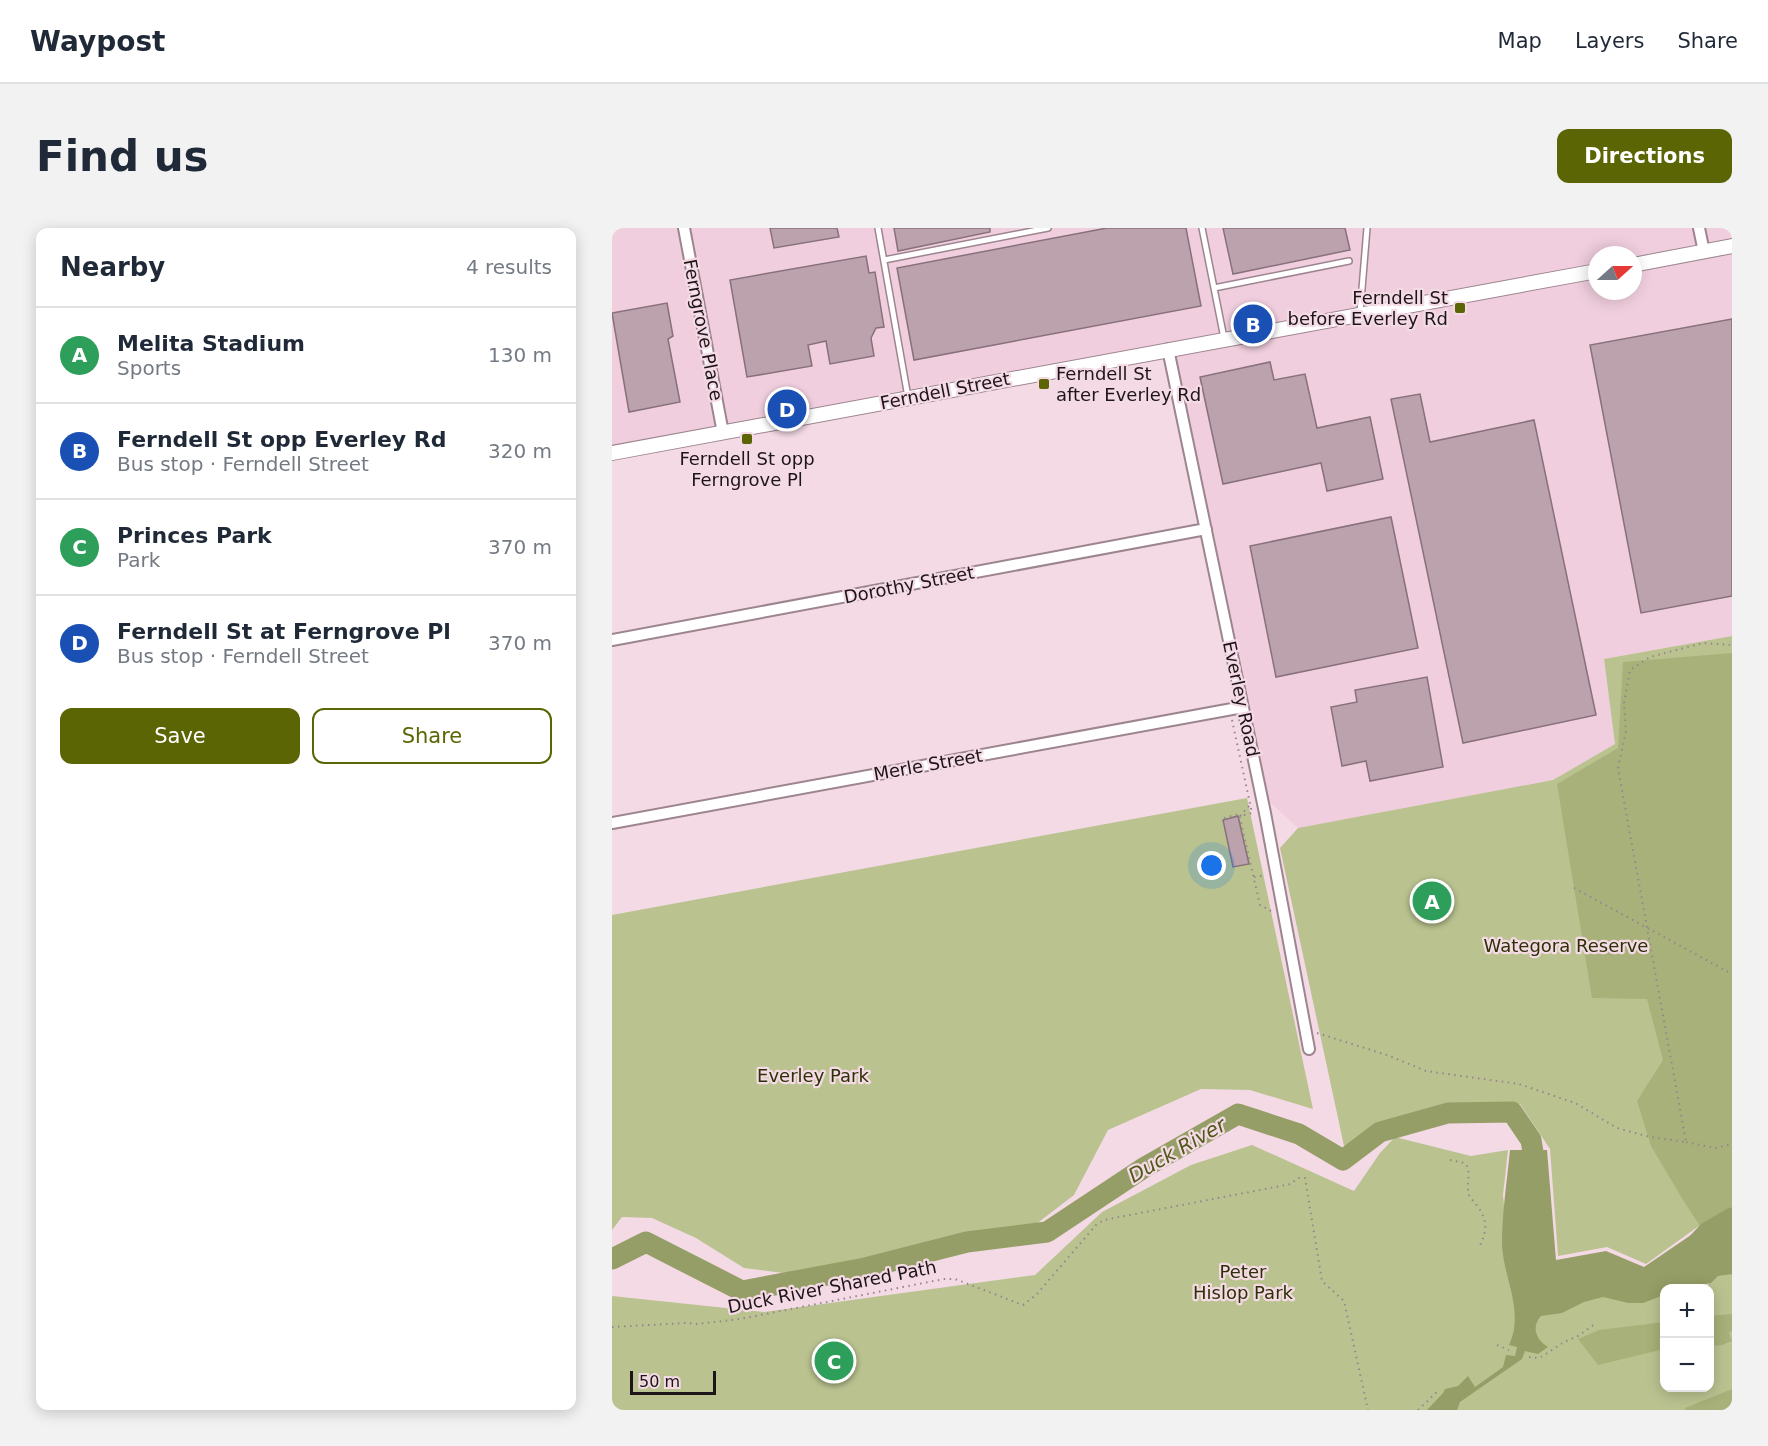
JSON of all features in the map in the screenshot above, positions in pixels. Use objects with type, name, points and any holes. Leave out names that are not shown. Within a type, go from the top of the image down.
[{"type":"main road","points":[[1642,263],[1732,246]]},
{"type":"main road","name":"Ferndell Street","points":[[612,453],[1588,273]]},
{"type":"street","name":"Ferngrove Place","points":[[684,228],[723,433]]},
{"type":"street","points":[[1700,228],[1704,252]]},
{"type":"street","name":"Everley Road","points":[[1168,349],[1243,707],[1309,1049]]},
{"type":"street","name":"Dorothy Street","points":[[612,640],[1206,529]]},
{"type":"street","name":"Merle Street","points":[[612,823],[1243,707]]},
{"type":"lane","points":[[878,228],[908,398]]},
{"type":"lane","points":[[884,260],[1048,228]]},
{"type":"lane","points":[[1202,228],[1225,339]]},
{"type":"lane","points":[[1360,315],[1367,228]]},
{"type":"lane","points":[[1214,288],[1349,261]]},
{"type":"path","points":[[1686,1142],[1618,768],[1626,731],[1624,703],[1630,670],[1650,657],[1702,644],[1732,645]]},
{"type":"path","points":[[1224,818],[1252,813],[1231,717]]},
{"type":"path","points":[[1240,816],[1250,805]]},
{"type":"path","points":[[1240,816],[1260,905],[1273,911],[1283,910]]},
{"type":"path","points":[[1574,888],[1732,974]]},
{"type":"path","points":[[1305,1030],[1387,1055],[1426,1071],[1519,1084],[1575,1102],[1617,1128],[1650,1137],[1714,1148],[1732,1144]]},
{"type":"path","points":[[1450,1160],[1465,1163],[1470,1169],[1469,1194],[1481,1212],[1486,1228],[1486,1235],[1479,1246]]},
{"type":"path","name":"Duck River Shared Path","points":[[612,1327],[697,1324],[740,1319],[944,1279],[955,1279],[1023,1305],[1037,1294],[1096,1225],[1104,1220],[1291,1184],[1298,1178],[1305,1178],[1322,1281],[1344,1301],[1368,1410]]},
{"type":"path","points":[[1529,1357],[1543,1356],[1595,1324]]},
{"type":"path","points":[[1497,1345],[1509,1350]]},
{"type":"path","points":[[1418,1410],[1438,1390]]},
{"type":"shaded area","points":[[612,228],[1732,228],[1732,636],[1604,659],[1615,744],[1553,780],[1298,828],[1261,794],[1168,349],[612,453]]},
{"type":"shaded area","points":[[1732,653],[1732,1275],[1651,1146],[1637,1101],[1663,1060],[1647,999],[1592,998],[1557,784],[1618,748],[1623,662]]},
{"type":"shaded area","points":[[1510,1150],[1547,1150],[1556,1260],[1606,1251],[1644,1267],[1691,1235],[1706,1242],[1732,1225],[1732,1274],[1718,1276],[1706,1284],[1660,1284],[1660,1297],[1643,1303],[1628,1303],[1603,1297],[1584,1302],[1562,1313],[1541,1316],[1536,1324],[1536,1333],[1540,1341],[1548,1347],[1538,1354],[1525,1351],[1522,1359],[1460,1402],[1457,1410],[1427,1410],[1445,1389],[1458,1386],[1468,1376],[1475,1387],[1503,1367],[1506,1355],[1515,1356],[1517,1347],[1509,1345],[1515,1320],[1512,1294],[1503,1257],[1504,1209]]},
{"type":"shaded area","points":[[1732,1314],[1732,1331],[1729,1332],[1732,1341],[1714,1346],[1714,1316]]},
{"type":"shaded area","points":[[1660,1322],[1660,1350],[1598,1365],[1578,1339],[1599,1330]]},
{"type":"shaded area","points":[[1732,1389],[1732,1410],[1685,1410],[1685,1408]]},
{"type":"green space","name":"Wategora Reserve","points":[[1732,636],[1732,1206],[1696,1228],[1646,1264],[1607,1247],[1558,1256],[1550,1149],[1520,1104],[1442,1104],[1344,1146],[1280,848],[1298,828],[1553,780],[1615,744],[1604,659]]},
{"type":"green space","name":"Everley Park","points":[[1247,798],[1313,1109],[1250,1090],[1201,1089],[1108,1130],[1074,1195],[1010,1244],[946,1243],[879,1267],[874,1261],[830,1279],[744,1268],[696,1238],[652,1218],[622,1217],[612,1230],[612,915]]},
{"type":"green space","name":"Peter Hislop Park","points":[[1395,1137],[1471,1156],[1508,1150],[1503,1195],[1510,1265],[1571,1294],[1660,1295],[1660,1392],[1714,1392],[1714,1284],[1709,1284],[1732,1254],[1732,1410],[612,1410],[612,1296],[764,1312],[1035,1275],[1102,1212],[1191,1165],[1252,1145],[1354,1191],[1380,1153]]},
{"type":"building","points":[[770,228],[837,228],[839,237],[774,248]]},
{"type":"building","points":[[894,228],[990,228],[990,232],[898,251]]},
{"type":"building","points":[[1107,228],[1186,228],[1201,306],[914,360],[897,268]]},
{"type":"building","points":[[1223,228],[1345,228],[1350,250],[1233,274]]},
{"type":"building","points":[[866,256],[869,273],[875,272],[884,327],[876,328],[871,338],[874,356],[830,364],[826,341],[808,345],[812,366],[747,377],[730,280]]},
{"type":"building","points":[[667,303],[673,336],[668,339],[680,402],[629,412],[612,313]]},
{"type":"building","points":[[1732,319],[1732,596],[1641,613],[1590,345]]},
{"type":"building","points":[[1270,362],[1274,380],[1305,374],[1317,428],[1370,417],[1383,479],[1327,491],[1321,463],[1223,484],[1200,377]]},
{"type":"building","points":[[1420,394],[1430,442],[1534,420],[1596,715],[1463,743],[1391,399]]},
{"type":"building","points":[[1391,517],[1418,648],[1276,677],[1250,546]]},
{"type":"building","points":[[1427,677],[1443,767],[1370,781],[1366,761],[1342,766],[1331,707],[1357,702],[1355,690]]},
{"type":"building","points":[[1238,816],[1249,864],[1233,867],[1223,820]]},
{"type":"waterway","name":"Duck River","points":[[612,1259],[646,1242],[742,1291],[865,1268],[967,1242],[1047,1232],[1145,1167],[1238,1114],[1299,1134],[1343,1160],[1380,1132],[1448,1113],[1512,1112],[1531,1140],[1537,1177]]},
{"type":"waterway","name":"Duck River","points":[[1681,1261],[1708,1232],[1732,1218]]},
{"type":"place","name":"Ferndell St before Everley Rd","points":[[1460,308]]},
{"type":"place","name":"Ferndell St opp Everley Rd","points":[[1253,324]]},
{"type":"place","name":"Ferndell St after Everley Rd","points":[[1044,384]]},
{"type":"place","name":"Ferndell St at Ferngrove Pl","points":[[787,409]]},
{"type":"place","name":"Ferndell St opp Ferngrove Pl","points":[[747,439]]},
{"type":"place","name":"Melita Stadium","points":[[1432,901]]},
{"type":"place","name":"Princes Park","points":[[834,1361]]}]
